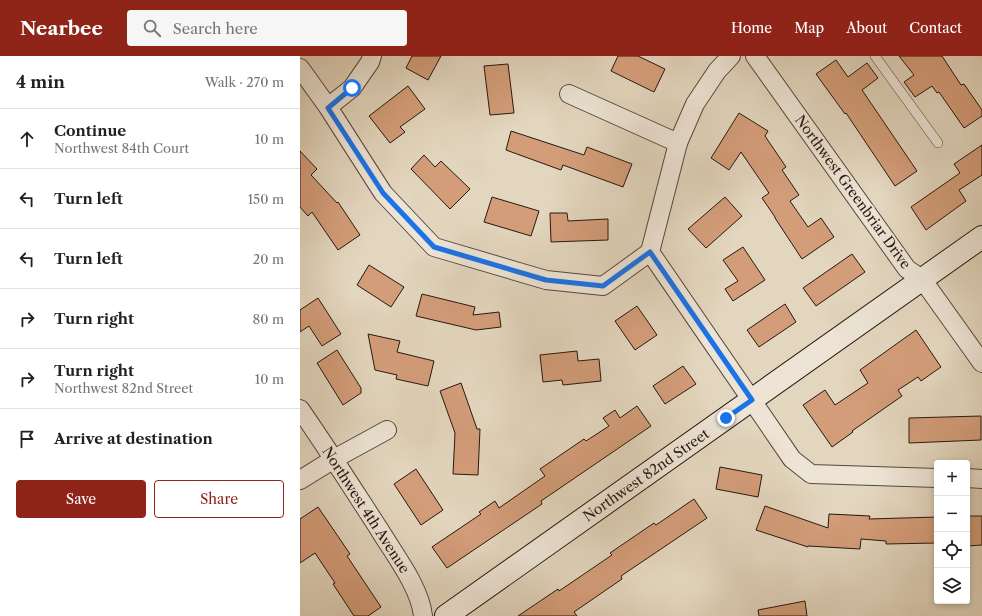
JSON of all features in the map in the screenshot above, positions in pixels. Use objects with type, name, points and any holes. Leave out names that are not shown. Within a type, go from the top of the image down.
[{"type":"street","points":[[328,108],[352,88],[370,62],[372,56]]},
{"type":"street","points":[[300,68],[383,193],[434,247],[546,280],[603,286],[650,252],[678,143],[695,104],[717,71],[731,56]]},
{"type":"street","name":"Northwest Greenbriar Drive","points":[[756,56],[907,269],[922,279],[982,364]]},
{"type":"street","points":[[569,94],[678,143]]},
{"type":"street","name":"Northwest 82nd Street","points":[[446,616],[982,237]]},
{"type":"street","points":[[650,252],[792,459],[811,474],[934,478]]},
{"type":"street","name":"Northwest 4th Avenue","points":[[300,408],[413,583],[423,616]]},
{"type":"street","points":[[300,480],[334,459],[388,430]]},
{"type":"street","points":[[970,478],[982,479]]},
{"type":"lane","points":[[875,56],[938,142]]},
{"type":"building","points":[[412,56],[441,56],[428,80],[406,68]]},
{"type":"building","points":[[618,56],[638,56],[665,69],[654,92],[611,71]]},
{"type":"building","points":[[899,56],[942,56],[961,85],[964,84],[982,110],[982,116],[964,128],[939,92],[937,93],[932,86],[915,97],[904,82],[914,75]]},
{"type":"building","points":[[836,60],[848,77],[867,63],[878,78],[862,90],[917,171],[895,186],[846,113],[845,114],[816,74]]},
{"type":"building","points":[[508,64],[514,113],[490,115],[484,66]]},
{"type":"building","points":[[408,86],[425,109],[400,127],[405,132],[390,143],[369,116]]},
{"type":"building","points":[[739,113],[768,131],[765,136],[786,167],[782,170],[799,195],[790,201],[808,227],[821,218],[834,237],[802,259],[762,198],[769,193],[741,152],[729,170],[711,158]]},
{"type":"building","points":[[511,131],[584,155],[587,147],[632,164],[623,187],[563,165],[561,170],[506,150]]},
{"type":"building","points":[[982,145],[982,175],[959,190],[966,201],[926,230],[911,207],[960,173],[954,164]]},
{"type":"building","points":[[300,151],[317,169],[311,175],[337,203],[338,202],[360,235],[338,250],[312,212],[308,216],[300,207]]},
{"type":"building","points":[[424,155],[435,167],[441,161],[470,189],[450,209],[411,169]]},
{"type":"building","points":[[492,197],[539,211],[531,236],[484,222]]},
{"type":"building","points":[[725,197],[742,216],[706,248],[688,229]]},
{"type":"building","points":[[550,213],[567,213],[568,221],[608,219],[608,240],[551,242]]},
{"type":"building","points":[[743,247],[765,280],[733,301],[725,289],[738,281],[723,260]]},
{"type":"building","points":[[852,254],[865,272],[816,306],[803,288]]},
{"type":"building","points":[[369,265],[404,287],[391,307],[357,285]]},
{"type":"building","points":[[422,294],[475,307],[473,315],[499,312],[501,327],[476,330],[416,316]]},
{"type":"building","points":[[318,298],[341,334],[322,346],[309,326],[300,332],[300,310]]},
{"type":"building","points":[[785,304],[796,322],[759,347],[747,330]]},
{"type":"building","points":[[637,306],[657,335],[635,350],[615,321]]},
{"type":"building","points":[[916,330],[941,367],[921,381],[918,377],[898,390],[902,396],[832,447],[803,405],[825,390],[835,405],[868,383],[860,370]]},
{"type":"building","points":[[368,334],[400,341],[397,352],[434,361],[428,386],[396,379],[397,375],[375,370]]},
{"type":"building","points":[[337,350],[361,388],[361,393],[343,405],[317,363]]},
{"type":"building","points":[[577,351],[578,361],[599,359],[601,381],[563,385],[562,380],[543,382],[540,355]]},
{"type":"building","points":[[683,366],[696,384],[665,404],[653,386]]},
{"type":"building","points":[[461,383],[477,429],[480,429],[478,475],[453,474],[455,433],[440,391]]},
{"type":"building","points":[[637,406],[651,426],[541,501],[542,504],[447,568],[432,547],[481,514],[479,512],[495,501],[499,508],[545,476],[540,469],[584,439],[586,441],[609,426],[603,418],[615,410],[620,418]]},
{"type":"building","points":[[981,416],[981,440],[909,443],[909,418]]},
{"type":"building","points":[[720,467],[762,475],[758,497],[716,489]]},
{"type":"building","points":[[416,469],[443,510],[421,525],[394,484]]},
{"type":"building","points":[[694,499],[707,518],[621,576],[622,579],[574,612],[577,616],[518,616],[558,589],[559,591],[612,555],[610,553],[654,523],[656,525]]},
{"type":"building","points":[[765,506],[828,528],[829,514],[870,516],[869,519],[934,517],[934,543],[886,544],[886,541],[861,539],[860,549],[808,547],[756,530]]},
{"type":"building","points":[[318,507],[350,554],[347,556],[381,607],[368,616],[354,616],[333,584],[335,583],[315,553],[300,563],[300,519]]},
{"type":"building","points":[[970,516],[982,516],[982,545],[970,546]]},
{"type":"building","points":[[805,601],[807,616],[759,616],[758,610]]},
{"type":"route","points":[[352,88],[328,108],[383,193],[434,247],[546,280],[603,286],[650,252],[752,400],[726,418]]}]
